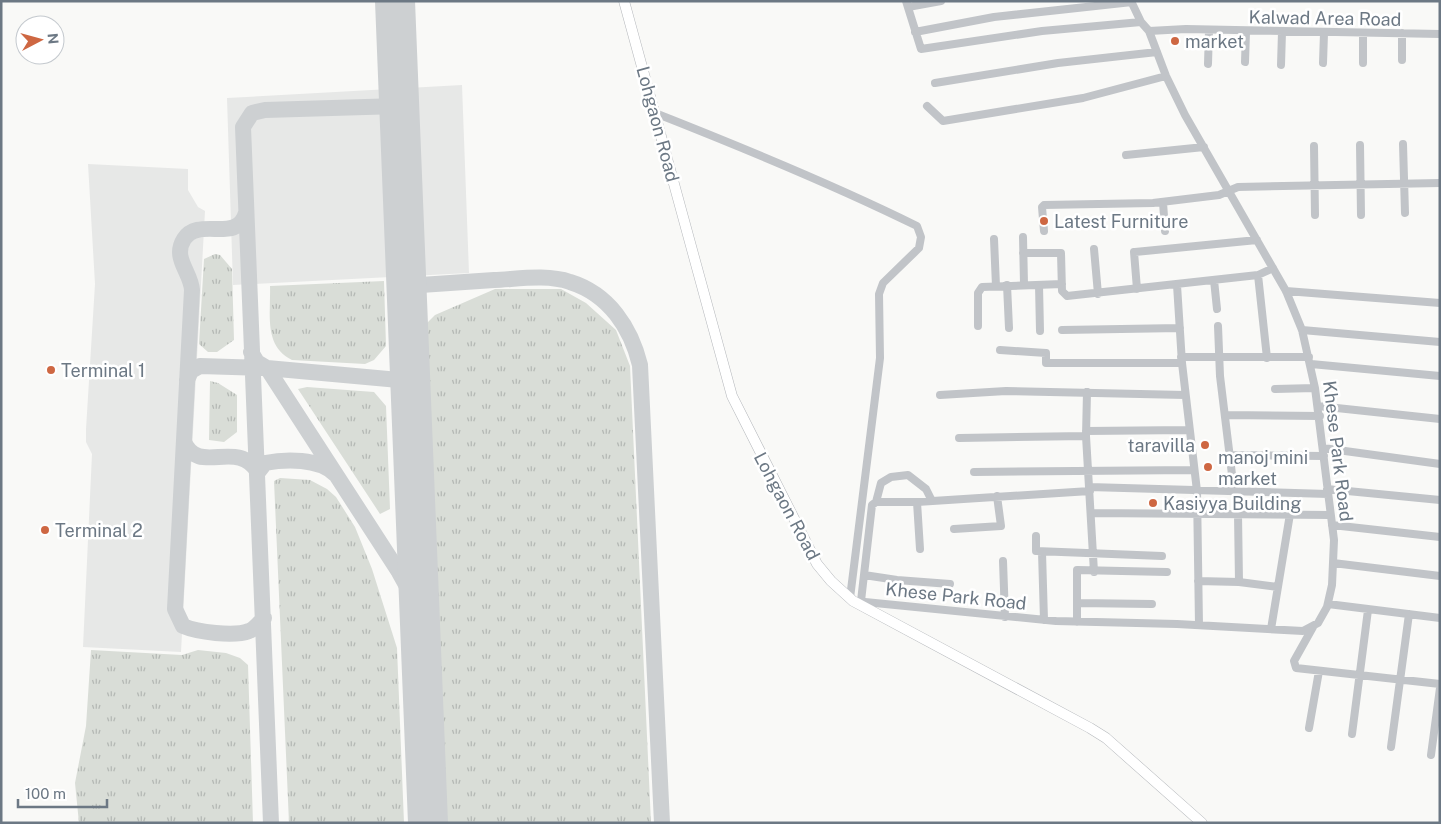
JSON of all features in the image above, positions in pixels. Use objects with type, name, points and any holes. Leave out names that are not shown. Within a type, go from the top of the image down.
[{"type":"main road","name":"Lohgaon Road","points":[[624,1],[732,396],[809,551],[831,581],[855,600],[1106,738],[1202,823]]},
{"type":"street","points":[[941,1],[907,4],[921,49],[1042,31],[1141,22]]},
{"type":"street","points":[[915,32],[994,17],[1132,2],[1141,22],[1149,31]]},
{"type":"street","points":[[1208,64],[1209,30]]},
{"type":"street","name":"Kalwad Area Road","points":[[1149,31],[1209,30],[1440,34]]},
{"type":"street","name":"Khese Park Road","points":[[855,600],[1044,620],[1199,625],[1303,631],[1313,627],[1323,617],[1328,604],[1334,540],[1320,416],[1310,360],[1302,330],[1286,291],[1185,115],[1166,76],[1149,31]]},
{"type":"street","points":[[1245,62],[1246,32]]},
{"type":"street","points":[[1281,65],[1282,32]]},
{"type":"street","points":[[1323,63],[1324,33]]},
{"type":"street","points":[[1363,33],[1364,63]]},
{"type":"street","points":[[1402,33],[1402,60]]},
{"type":"street","points":[[935,83],[1058,63],[1157,52]]},
{"type":"street","points":[[927,106],[942,121],[1083,98],[1166,76]]},
{"type":"street","points":[[655,113],[767,157],[882,209],[917,226],[920,231],[919,248],[883,283],[879,294],[880,358],[855,600]]},
{"type":"street","points":[[1403,144],[1405,213]]},
{"type":"street","points":[[1360,145],[1361,215]]},
{"type":"street","points":[[1314,146],[1314,215]]},
{"type":"street","points":[[1126,155],[1204,147]]},
{"type":"street","points":[[1044,231],[1042,207],[1044,205],[1163,202],[1220,195],[1238,187],[1440,183]]},
{"type":"street","points":[[1163,202],[1165,231]]},
{"type":"street","points":[[1022,236],[1024,284]]},
{"type":"street","points":[[994,240],[996,286]]},
{"type":"street","points":[[1137,289],[1134,252],[1257,240]]},
{"type":"street","points":[[1094,250],[1098,294]]},
{"type":"street","points":[[1023,253],[1061,253],[1062,291],[1067,296],[1258,275],[1273,268]]},
{"type":"street","points":[[1258,275],[1267,358]]},
{"type":"street","points":[[1214,280],[1217,309]]},
{"type":"street","points":[[978,326],[979,290],[1008,285],[1062,284]]},
{"type":"street","points":[[1008,285],[1009,328]]},
{"type":"street","points":[[1039,285],[1040,331]]},
{"type":"street","points":[[1177,285],[1185,395],[1197,490],[1199,625]]},
{"type":"street","points":[[1286,291],[1440,302]]},
{"type":"street","points":[[1218,326],[1219,358],[1234,491]]},
{"type":"street","points":[[1062,330],[1180,328]]},
{"type":"street","points":[[1302,330],[1440,342]]},
{"type":"street","points":[[1000,350],[1046,354],[1046,363],[1267,358],[1310,360],[1440,376]]},
{"type":"street","points":[[1275,389],[1315,388]]},
{"type":"street","points":[[940,396],[974,392],[1087,392],[1185,395]]},
{"type":"street","points":[[1087,392],[1086,433],[1094,572]]},
{"type":"street","points":[[1318,406],[1440,419]]},
{"type":"street","points":[[1225,415],[1320,416]]},
{"type":"street","points":[[959,438],[1189,430]]},
{"type":"street","points":[[1229,455],[1323,452],[1440,464]]},
{"type":"street","points":[[974,472],[1194,470]]},
{"type":"street","points":[[855,600],[864,575],[872,505],[876,502],[882,483],[888,478],[902,474],[908,475],[926,489],[932,501]]},
{"type":"street","points":[[876,502],[917,502],[1090,489],[1327,491],[1440,500]]},
{"type":"street","points":[[954,529],[1000,526],[997,496]]},
{"type":"street","points":[[917,502],[920,549]]},
{"type":"street","points":[[1092,513],[1330,515]]},
{"type":"street","points":[[1238,514],[1238,582]]},
{"type":"street","points":[[1272,629],[1290,514]]},
{"type":"street","points":[[1332,525],[1440,537]]},
{"type":"street","points":[[1036,536],[1036,551],[1042,552],[1162,556]]},
{"type":"street","points":[[1042,552],[1044,620]]},
{"type":"street","points":[[1004,561],[1005,617]]},
{"type":"street","points":[[1333,564],[1440,576]]},
{"type":"street","points":[[1077,622],[1077,570],[1094,572],[1167,572]]},
{"type":"street","points":[[864,575],[897,580],[950,584]]},
{"type":"street","points":[[1198,581],[1238,582],[1278,587]]},
{"type":"street","points":[[1077,602],[1152,604]]},
{"type":"street","points":[[1328,604],[1440,618]]},
{"type":"street","points":[[1352,734],[1368,610]]},
{"type":"street","points":[[1391,747],[1409,614]]},
{"type":"street","points":[[1313,627],[1294,665],[1300,669],[1440,684]]},
{"type":"street","points":[[1309,728],[1319,671]]},
{"type":"street","points":[[1431,755],[1440,688]]},
{"type":"shaded area","points":[[462,85],[469,273],[233,285],[227,98]]},
{"type":"shaded area","points":[[88,164],[188,169],[188,190],[198,207],[205,211],[181,652],[83,647],[92,454],[86,442],[86,429],[95,284]]},
{"type":"green space","points":[[215,254],[220,255],[232,269],[234,340],[217,352],[208,352],[199,344],[204,259]]},
{"type":"green space","points":[[384,281],[386,346],[374,360],[365,364],[292,360],[276,346],[270,318],[270,286]]},
{"type":"green space","points":[[495,289],[561,289],[586,303],[616,330],[630,366],[651,823],[445,823],[424,326],[435,315]]},
{"type":"green space","points":[[210,381],[218,383],[237,395],[237,432],[224,442],[209,440]]},
{"type":"green space","points":[[307,387],[374,392],[386,406],[390,509],[380,514],[298,389]]},
{"type":"green space","points":[[280,478],[310,480],[327,489],[336,497],[355,527],[372,569],[397,648],[404,823],[289,823],[274,481]]},
{"type":"green space","points":[[91,650],[182,655],[198,650],[226,653],[240,658],[248,665],[253,823],[79,823],[75,783],[86,726]]},
{"type":"taxiway","points":[[271,823],[243,127],[252,113],[265,110],[399,106]]},
{"type":"taxiway","points":[[246,213],[241,222],[235,227],[199,230],[191,233],[184,239],[181,246],[181,259],[192,290],[175,609],[183,626],[216,633],[234,634],[249,631],[264,618]]},
{"type":"taxiway","points":[[406,286],[532,278],[552,278],[570,282],[584,287],[607,304],[616,314],[631,338],[640,365],[662,823]]},
{"type":"taxiway","points":[[251,352],[257,362],[267,368],[399,572],[419,608]]},
{"type":"taxiway","points":[[187,380],[191,371],[200,366],[267,368],[410,381]]},
{"type":"taxiway","points":[[184,442],[191,452],[199,456],[240,458],[249,462],[258,472],[265,463],[302,461],[320,465],[335,474]]},
{"type":"taxiway","points":[[399,572],[412,565],[417,556]]},
{"type":"runway","points":[[395,1],[428,823]]},
{"type":"place","name":"market","points":[[1175,41]]},
{"type":"place","name":"Latest Furniture","points":[[1044,221]]},
{"type":"place","name":"Terminal 1","points":[[51,370]]},
{"type":"place","name":"taravilla","points":[[1205,445]]},
{"type":"place","name":"manoj mini market","points":[[1208,467]]},
{"type":"place","name":"Kasiyya Building","points":[[1153,503]]},
{"type":"place","name":"Terminal 2","points":[[45,530]]}]
